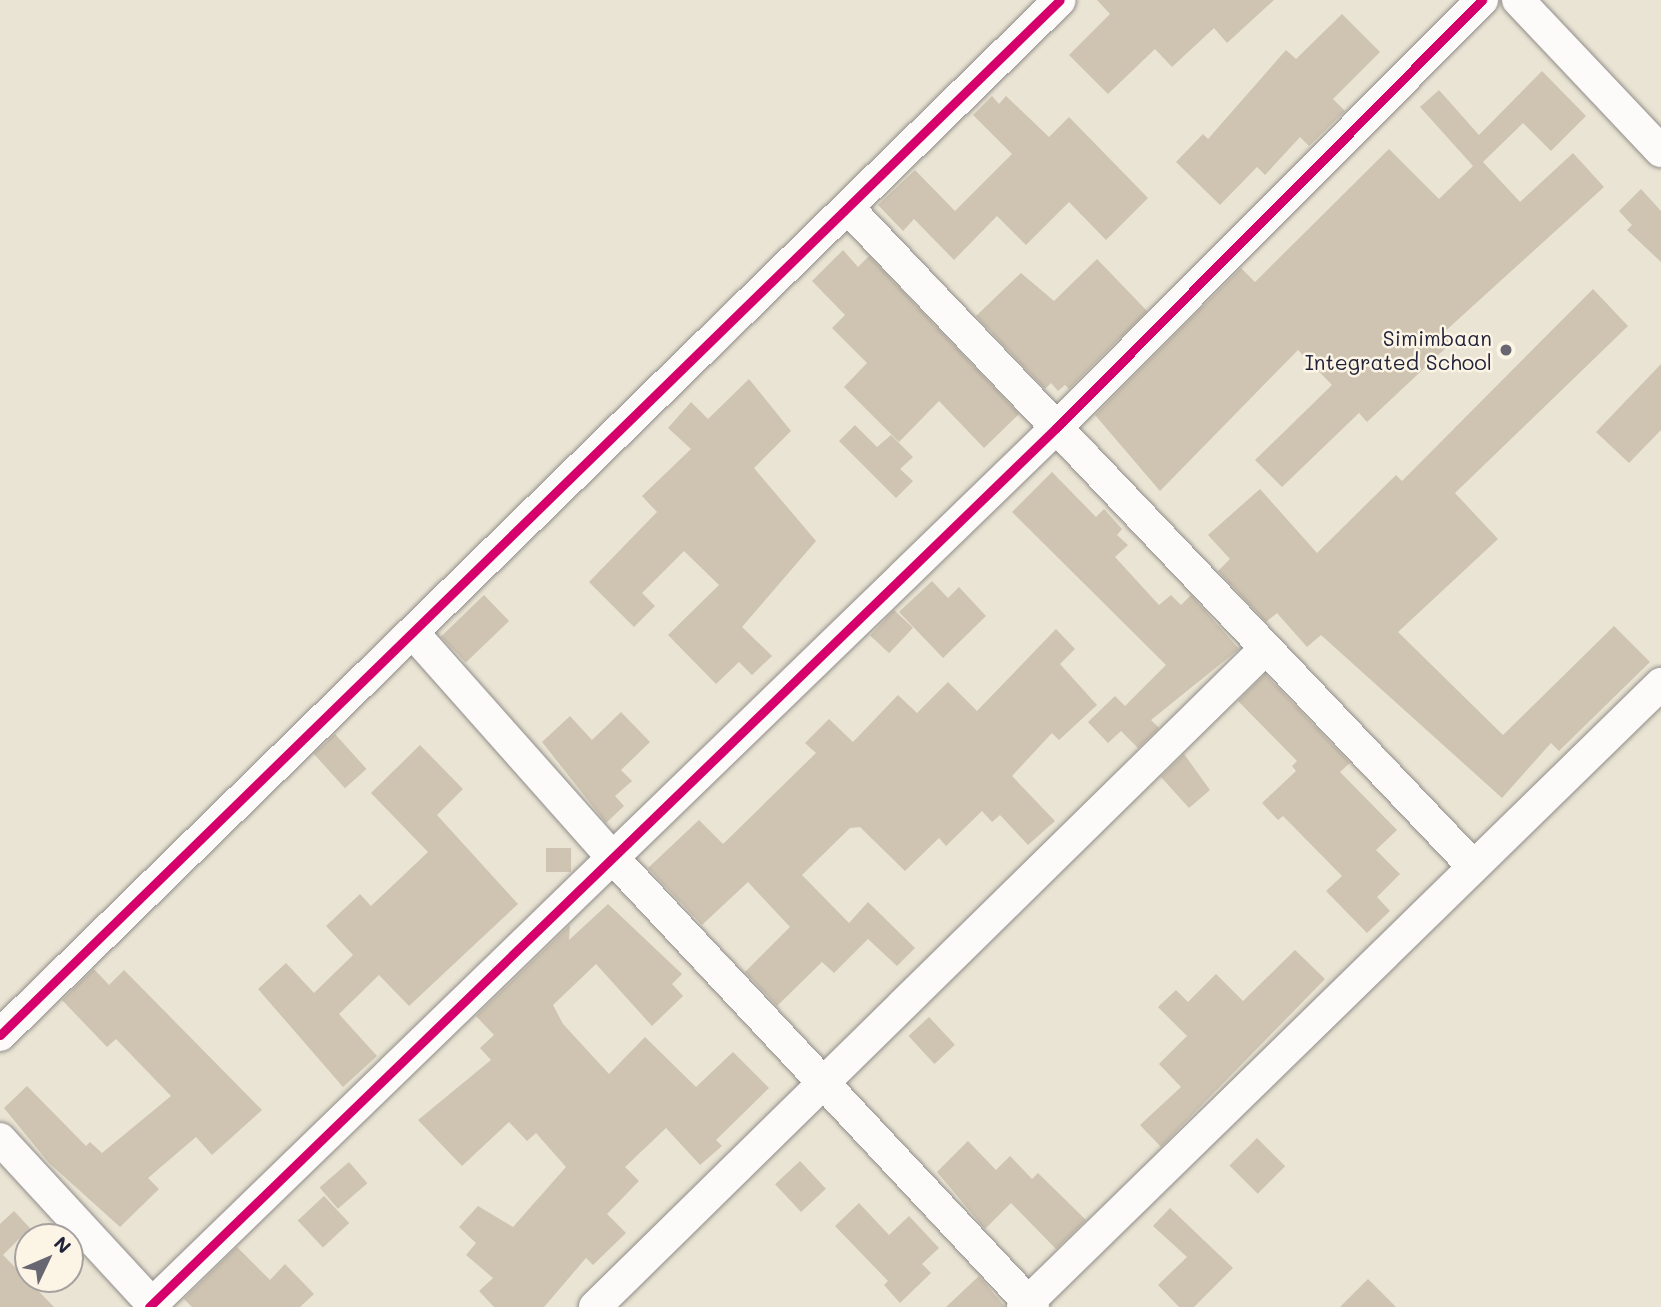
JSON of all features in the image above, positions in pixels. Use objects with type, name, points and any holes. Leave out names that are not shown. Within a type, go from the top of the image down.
[{"type":"street","points":[[0,1035],[415,635],[1060,0]]},
{"type":"street","points":[[0,1139],[152,1306],[1056,428],[1482,0]]},
{"type":"street","points":[[1518,0],[1661,151]]},
{"type":"street","points":[[849,209],[1473,866]]},
{"type":"street","points":[[415,635],[613,858],[826,1079],[1028,1305],[1661,684]]},
{"type":"street","points":[[595,1307],[1265,649]]},
{"type":"building","points":[[1097,0],[1274,0],[1227,43],[1214,28],[1172,67],[1155,49],[1108,94],[1069,55],[1110,14]]},
{"type":"building","points":[[1342,14],[1380,52],[1333,99],[1345,111],[1309,146],[1300,137],[1265,175],[1257,167],[1220,205],[1176,162],[1203,134],[1208,139],[1286,50],[1296,59]]},
{"type":"building","points":[[1542,71],[1586,116],[1551,151],[1523,123],[1483,162],[1520,202],[1573,153],[1604,187],[1442,334],[1451,343],[1367,422],[1359,413],[1282,487],[1255,460],[1332,385],[1298,350],[1160,491],[1095,415],[1241,268],[1255,282],[1389,149],[1439,199],[1473,166],[1420,107],[1439,90],[1479,135]]},
{"type":"building","points":[[992,96],[999,104],[1006,96],[1049,137],[1069,117],[1148,198],[1106,240],[1069,202],[1026,245],[997,216],[954,260],[914,219],[903,231],[878,205],[915,170],[955,211],[1012,154],[973,115]]},
{"type":"building","points":[[1641,189],[1661,211],[1661,262],[1627,230],[1632,225],[1619,211]]},
{"type":"building","points":[[843,250],[858,267],[869,256],[1019,414],[984,448],[939,401],[899,442],[844,387],[867,363],[832,328],[845,315],[812,281]]},
{"type":"building","points":[[1097,259],[1147,311],[1069,389],[1065,385],[1058,391],[1051,383],[1045,389],[976,316],[1021,273],[1054,301]]},
{"type":"building","points":[[1593,289],[1628,326],[1455,493],[1498,539],[1398,632],[1503,735],[1614,626],[1650,662],[1559,751],[1551,743],[1502,798],[1321,635],[1307,647],[1277,613],[1266,622],[1218,571],[1230,559],[1208,535],[1260,489],[1317,553],[1396,475],[1402,481]]},
{"type":"building","points":[[1661,364],[1661,430],[1629,463],[1596,432]]},
{"type":"building","points":[[749,379],[791,431],[754,468],[816,541],[742,627],[772,656],[752,675],[739,662],[716,684],[668,635],[719,585],[684,551],[642,593],[655,606],[634,627],[589,582],[657,512],[642,496],[691,449],[668,428],[691,402],[708,419]]},
{"type":"building","points":[[855,425],[877,447],[891,435],[913,457],[900,469],[913,481],[896,498],[839,441]]},
{"type":"building","points":[[1052,472],[1096,517],[1104,509],[1122,529],[1117,535],[1128,545],[1115,557],[1159,605],[1171,595],[1181,605],[1191,595],[1239,649],[1151,720],[1159,728],[1138,748],[1121,731],[1108,743],[1088,722],[1115,696],[1125,706],[1166,665],[1012,512]]},
{"type":"building","points":[[932,581],[948,598],[959,587],[986,616],[943,658],[899,612]]},
{"type":"building","points":[[484,595],[509,621],[466,663],[441,637]]},
{"type":"building","points":[[894,610],[913,628],[889,653],[870,636]]},
{"type":"building","points":[[1056,629],[1075,649],[1060,664],[1097,705],[1059,740],[1052,733],[1012,776],[1055,821],[1028,845],[1000,815],[992,822],[982,811],[946,846],[939,838],[905,871],[860,827],[850,828],[802,875],[849,923],[868,902],[915,948],[897,966],[868,939],[834,973],[822,962],[777,1006],[745,972],[790,927],[748,882],[702,925],[648,868],[699,820],[723,844],[816,753],[805,743],[829,719],[853,742],[898,695],[917,713],[948,682],[977,711]]},
{"type":"building","points":[[1265,674],[1350,763],[1340,772],[1397,830],[1376,850],[1400,874],[1377,897],[1390,911],[1367,933],[1326,891],[1342,876],[1283,816],[1278,820],[1262,803],[1296,771],[1292,766],[1297,761],[1238,701]]},
{"type":"building","points":[[621,712],[650,742],[621,770],[632,781],[615,796],[624,806],[606,823],[542,742],[570,716],[592,740]]},
{"type":"building","points":[[335,734],[366,769],[345,788],[313,753]]},
{"type":"building","points":[[420,745],[463,789],[437,815],[518,904],[409,1006],[379,975],[339,1014],[377,1056],[343,1087],[258,989],[286,963],[314,993],[353,955],[326,926],[360,894],[371,906],[428,852],[371,793]]},
{"type":"building","points":[[1184,754],[1210,790],[1189,808],[1161,777]]},
{"type":"building","points":[[546,848],[571,848],[571,872],[546,872]]},
{"type":"building","points":[[608,904],[682,974],[672,984],[683,996],[652,1026],[596,964],[553,1005],[563,1024],[609,1074],[645,1037],[696,1087],[733,1052],[769,1088],[716,1140],[722,1146],[700,1165],[666,1128],[625,1167],[639,1181],[607,1214],[626,1233],[593,1265],[586,1258],[544,1307],[494,1307],[479,1291],[493,1278],[466,1255],[476,1243],[459,1227],[478,1206],[513,1227],[566,1167],[536,1133],[527,1141],[509,1122],[462,1166],[418,1120],[491,1060],[480,1048],[494,1035],[476,1016],[570,925],[569,940]]},
{"type":"building","points":[[1295,950],[1325,979],[1161,1147],[1140,1125],[1181,1087],[1159,1064],[1187,1036],[1158,1007],[1176,990],[1188,1002],[1216,974],[1243,1001]]},
{"type":"building","points":[[94,969],[109,985],[124,970],[262,1110],[212,1155],[196,1137],[148,1178],[159,1189],[120,1227],[49,1163],[4,1108],[27,1086],[86,1146],[90,1142],[102,1153],[171,1096],[116,1039],[107,1047],[62,1000]]},
{"type":"building","points":[[929,1017],[955,1045],[934,1064],[909,1036]]},
{"type":"building","points":[[1257,1138],[1285,1166],[1258,1194],[1229,1166]]},
{"type":"building","points":[[968,1141],[996,1170],[1010,1156],[1032,1179],[1038,1173],[1086,1220],[1056,1249],[1011,1203],[985,1229],[937,1172]]},
{"type":"building","points":[[800,1161],[826,1189],[801,1212],[775,1184]]},
{"type":"building","points":[[349,1162],[367,1183],[338,1209],[320,1188]]},
{"type":"building","points":[[324,1196],[349,1223],[323,1248],[298,1221]]},
{"type":"building","points":[[859,1203],[889,1235],[909,1216],[939,1248],[922,1264],[931,1273],[900,1303],[884,1285],[888,1281],[835,1226]]},
{"type":"building","points":[[1170,1208],[1233,1268],[1194,1307],[1179,1307],[1158,1285],[1187,1257],[1153,1226]]},
{"type":"building","points":[[14,1211],[25,1223],[14,1223],[14,1244],[3,1255],[14,1266],[14,1293],[40,1293],[54,1307],[0,1307],[0,1224]]},
{"type":"building","points":[[237,1247],[270,1280],[285,1264],[314,1294],[300,1307],[192,1307],[184,1299]]},
{"type":"building","points":[[979,1276],[1005,1307],[946,1307]]},
{"type":"building","points":[[1368,1279],[1396,1307],[1340,1307]]},
{"type":"cycle path","points":[[0,1035],[1060,0]]},
{"type":"cycle path","points":[[149,1307],[1056,428],[1482,0]]},
{"type":"place","name":"Simimbaan Integrated School","points":[[1506,350]]}]
